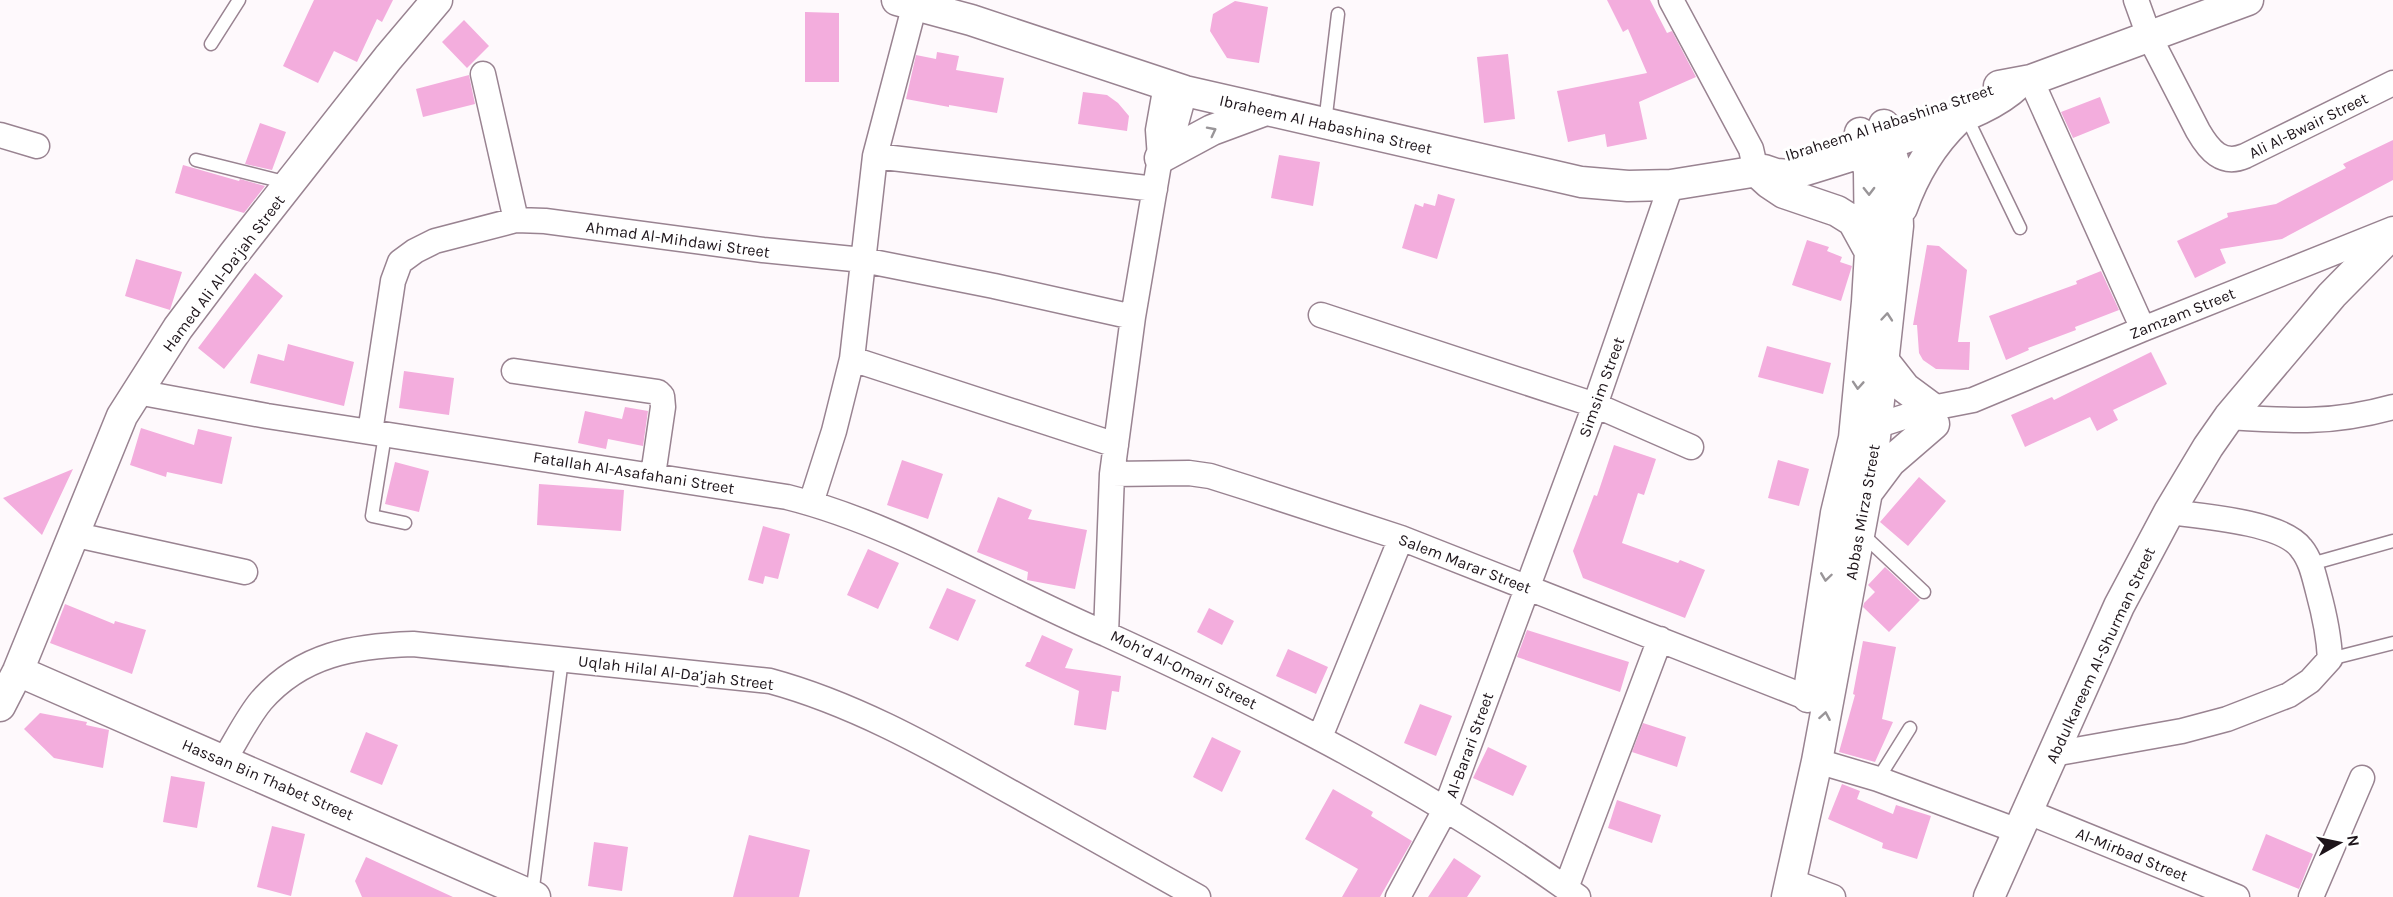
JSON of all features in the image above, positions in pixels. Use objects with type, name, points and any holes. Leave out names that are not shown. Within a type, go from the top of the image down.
[{"type":"street","name":"Hamed Ali Al-Da’jah Street","points":[[0,706],[9,667],[72,534],[122,416],[178,328],[388,58],[437,0]]},
{"type":"street","points":[[1671,0],[1769,183],[1784,193],[1837,211],[1853,221],[1870,252]]},
{"type":"street","name":"Ali Al-Bwair Street","points":[[2136,0],[2149,36],[2207,146],[2215,154],[2225,159],[2236,160],[2245,156],[2393,83]]},
{"type":"street","name":"Ibraheem Al Habashina Street","points":[[909,2],[964,10],[1175,88],[1581,182],[1628,186],[1671,185],[1760,170],[1789,174],[1997,87],[2025,82],[2248,0]]},
{"type":"street","points":[[811,503],[834,431],[852,359],[875,156],[909,2]]},
{"type":"street","points":[[483,74],[516,220]]},
{"type":"street","points":[[2025,82],[2143,329]]},
{"type":"street","name":"Ibraheem Al Habashina Street","points":[[1875,139],[1963,116],[2002,97],[2025,82]]},
{"type":"street","name":"Moh’d Al-Omari Street","points":[[1175,88],[1172,138],[1160,158],[1132,317],[1112,474],[1106,634],[1223,687],[1320,737],[1445,810],[1572,892]]},
{"type":"street","points":[[1160,158],[1212,130],[1266,110]]},
{"type":"street","points":[[1898,226],[1902,208],[1916,174],[1936,143],[1963,116]]},
{"type":"street","points":[[0,135],[37,146]]},
{"type":"street","name":"Abbas Mirza Street","points":[[1781,888],[1836,513],[1865,433],[1883,360],[1898,226],[1896,171],[1875,139]]},
{"type":"street","name":"Abbas Mirza Street","points":[[1781,888],[1817,761],[1867,492],[1865,433],[1870,252],[1869,171],[1875,139]]},
{"type":"street","points":[[875,156],[1155,189]]},
{"type":"street","name":"Simsim Street","points":[[1526,587],[1595,405],[1671,185]]},
{"type":"street","name":"Ahmad Al-Mihdawi Street","points":[[378,433],[393,281],[400,262],[415,251],[435,242],[516,220],[545,221],[763,250],[863,260],[1132,317]]},
{"type":"street","name":"Zamzam Street","points":[[1865,433],[1895,435],[1933,416],[2143,329],[2393,231]]},
{"type":"street","name":"Abdulkareem Al-Shurman Street","points":[[1989,897],[2119,606],[2169,512],[2208,447],[2229,417],[2332,295],[2393,231]]},
{"type":"street","points":[[1321,315],[1595,405],[1691,447]]},
{"type":"street","points":[[852,359],[1116,445]]},
{"type":"street","points":[[1867,492],[1890,462],[1933,416],[1905,388],[1883,360]]},
{"type":"street","points":[[514,370],[658,392],[662,396],[663,407],[653,475]]},
{"type":"street","name":"Fatallah Al-Asafahani Street","points":[[137,392],[267,417],[757,491],[811,503],[857,519],[1051,611],[1106,634]]},
{"type":"street","points":[[2229,417],[2301,422],[2332,420],[2393,407]]},
{"type":"street","name":"Salem Marar Street","points":[[1112,474],[1189,473],[1210,476],[1401,538],[1808,698]]},
{"type":"street","points":[[2053,754],[2172,733],[2227,719],[2289,695],[2310,681],[2330,659],[2329,640],[2311,564],[2301,547],[2289,537],[2268,529],[2222,519],[2169,512]]},
{"type":"street","points":[[72,534],[245,572]]},
{"type":"street","points":[[1320,737],[1401,538]]},
{"type":"street","name":"Al-Barari Street","points":[[1398,897],[1445,810],[1526,587]]},
{"type":"street","points":[[1572,892],[1660,639]]},
{"type":"street","name":"Uqlah Hilal Al-Da’jah Street","points":[[224,760],[260,702],[277,685],[319,658],[378,645],[412,644],[770,681],[799,689],[865,714],[925,744],[1198,897]]},
{"type":"street","name":"Hassan Bin Thabet Street","points":[[9,667],[224,760],[519,894]]},
{"type":"street","name":"Al-Mirbad Street","points":[[1817,761],[2022,821],[2237,897]]},
{"type":"street","points":[[2311,897],[2362,778]]},
{"type":"street","points":[[1781,888],[1833,897]]},
{"type":"lane","points":[[211,44],[239,0]]},
{"type":"lane","points":[[1325,123],[1338,14]]},
{"type":"lane","points":[[1963,116],[2020,228]]},
{"type":"lane","points":[[196,160],[290,184]]},
{"type":"lane","points":[[378,433],[372,516],[405,523]]},
{"type":"lane","points":[[1860,532],[1924,592]]},
{"type":"lane","points":[[2311,564],[2393,541]]},
{"type":"lane","points":[[2330,659],[2393,643]]},
{"type":"lane","points":[[519,894],[562,658]]},
{"type":"lane","points":[[1878,779],[1910,728]]},
{"type":"building","points":[[314,0],[393,0],[382,22],[377,19],[357,62],[334,51],[318,83],[283,66]]},
{"type":"building","points":[[1607,0],[1650,0],[1667,33],[1672,31],[1696,77],[1639,102],[1647,139],[1607,147],[1605,134],[1568,142],[1557,91],[1647,73],[1628,29],[1623,32]]},
{"type":"building","points":[[1235,1],[1268,7],[1259,63],[1227,58],[1210,31],[1213,14]]},
{"type":"building","points":[[805,12],[839,13],[839,82],[805,82]]},
{"type":"building","points":[[464,20],[489,46],[467,68],[442,42]]},
{"type":"building","points":[[937,52],[959,56],[956,70],[1004,78],[997,113],[906,99],[916,55],[936,59]]},
{"type":"building","points":[[1508,54],[1515,119],[1484,123],[1477,57]]},
{"type":"building","points":[[469,75],[475,104],[423,117],[416,89]]},
{"type":"building","points":[[1083,92],[1107,95],[1118,103],[1129,116],[1127,131],[1078,124]]},
{"type":"building","points":[[2100,97],[2110,123],[2073,138],[2061,112]]},
{"type":"building","points":[[260,123],[286,132],[272,170],[245,164]]},
{"type":"building","points":[[2393,140],[2393,180],[2282,239],[2220,249],[2226,263],[2195,278],[2177,241],[2228,217],[2227,213],[2276,204],[2346,168],[2343,164]]},
{"type":"building","points":[[1279,155],[1320,162],[1313,206],[1271,198]]},
{"type":"building","points":[[183,165],[265,186],[244,213],[175,193]]},
{"type":"building","points":[[1438,194],[1455,199],[1437,259],[1402,248],[1415,204],[1423,207],[1424,203],[1435,206]]},
{"type":"building","points":[[1807,240],[1829,247],[1827,251],[1842,257],[1840,262],[1852,266],[1841,301],[1792,285]]},
{"type":"building","points":[[1927,245],[1939,246],[1967,270],[1958,342],[1970,342],[1969,370],[1936,369],[1923,360],[1919,353],[1917,325],[1913,325]]},
{"type":"building","points":[[136,259],[182,272],[170,310],[125,296]]},
{"type":"building","points":[[2101,271],[2119,310],[2075,327],[2076,330],[2028,348],[2029,350],[2006,360],[1989,316],[2077,284],[2076,281]]},
{"type":"building","points":[[255,273],[283,296],[224,369],[198,348]]},
{"type":"building","points":[[288,344],[354,362],[344,406],[250,383],[258,354],[284,361]]},
{"type":"building","points":[[1767,346],[1831,363],[1823,394],[1758,377]]},
{"type":"building","points":[[2151,352],[2167,384],[2113,410],[2118,420],[2097,431],[2090,417],[2025,447],[2011,415],[2052,397],[2054,400]]},
{"type":"building","points":[[404,371],[454,378],[449,415],[399,408]]},
{"type":"building","points":[[625,407],[648,411],[643,446],[608,439],[606,449],[578,443],[585,411],[622,419]]},
{"type":"building","points":[[141,428],[194,445],[198,429],[232,437],[222,484],[167,472],[166,477],[130,465]]},
{"type":"building","points":[[1614,445],[1656,459],[1644,495],[1638,493],[1622,543],[1705,570],[1685,618],[1583,578],[1573,551],[1594,495],[1597,496]]},
{"type":"building","points":[[902,460],[943,474],[928,519],[887,505]]},
{"type":"building","points":[[1778,460],[1809,469],[1799,506],[1768,498]]},
{"type":"building","points":[[395,462],[429,471],[419,512],[385,504]]},
{"type":"building","points":[[73,469],[42,535],[3,498]]},
{"type":"building","points":[[1919,477],[1946,501],[1908,546],[1880,522]]},
{"type":"building","points":[[539,484],[624,490],[621,531],[537,525]]},
{"type":"building","points":[[998,497],[1032,510],[1028,519],[1087,530],[1075,589],[1027,580],[1028,572],[977,552]]},
{"type":"building","points":[[763,526],[790,534],[778,579],[765,576],[763,584],[748,580]]},
{"type":"building","points":[[868,549],[899,563],[878,609],[847,595]]},
{"type":"building","points":[[1885,567],[1920,600],[1889,632],[1863,607],[1875,592],[1868,585]]},
{"type":"building","points":[[947,588],[976,600],[958,641],[929,628]]},
{"type":"building","points":[[65,604],[114,624],[115,621],[146,630],[132,674],[50,643]]},
{"type":"building","points":[[1209,608],[1234,621],[1222,645],[1197,632]]},
{"type":"building","points":[[1527,630],[1629,662],[1620,692],[1517,657]]},
{"type":"building","points":[[1042,635],[1073,649],[1065,668],[1121,676],[1119,692],[1112,691],[1106,730],[1074,725],[1079,691],[1025,666],[1027,662],[1030,662]]},
{"type":"building","points":[[1863,641],[1896,647],[1882,719],[1893,722],[1875,762],[1839,752],[1855,695],[1853,694]]},
{"type":"building","points":[[1288,649],[1328,667],[1316,694],[1276,676]]},
{"type":"building","points":[[1420,704],[1452,716],[1436,756],[1404,743]]},
{"type":"building","points":[[40,713],[87,722],[86,725],[109,730],[103,768],[54,758],[24,729]]},
{"type":"building","points":[[1643,723],[1686,737],[1677,767],[1632,752]]},
{"type":"building","points":[[366,732],[398,745],[382,785],[350,772]]},
{"type":"building","points":[[1212,737],[1241,751],[1222,792],[1193,777]]},
{"type":"building","points":[[1488,747],[1527,766],[1513,796],[1473,778]]},
{"type":"building","points":[[171,776],[205,782],[197,828],[163,822]]},
{"type":"building","points":[[1842,784],[1860,791],[1857,799],[1893,814],[1896,805],[1931,816],[1917,859],[1882,848],[1883,843],[1828,819]]},
{"type":"building","points":[[1333,789],[1373,812],[1371,816],[1412,841],[1380,897],[1342,897],[1358,869],[1305,839]]},
{"type":"building","points":[[1617,800],[1661,815],[1652,843],[1608,828]]},
{"type":"building","points":[[272,826],[305,834],[291,896],[257,887]]},
{"type":"building","points":[[2266,834],[2313,854],[2299,889],[2252,870]]},
{"type":"building","points":[[749,835],[810,850],[799,897],[733,897]]},
{"type":"building","points":[[594,842],[628,847],[622,891],[588,886]]},
{"type":"building","points":[[366,857],[453,897],[362,897],[355,881]]},
{"type":"building","points":[[1454,858],[1481,876],[1467,897],[1428,897]]}]
